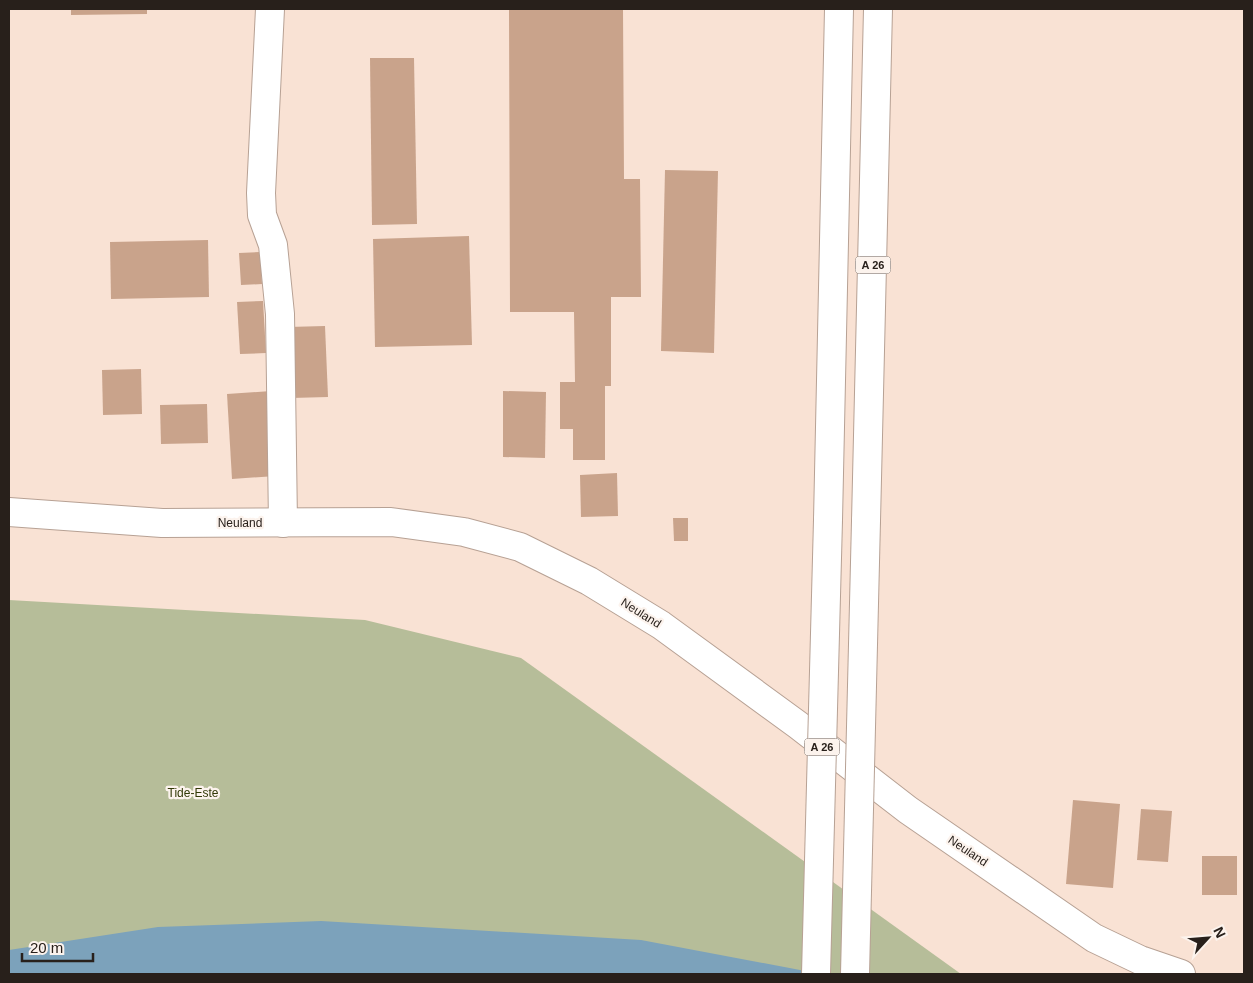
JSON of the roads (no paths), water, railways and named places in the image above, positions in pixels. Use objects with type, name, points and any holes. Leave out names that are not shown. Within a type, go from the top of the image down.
[{"type":"main road","points":[[270,9],[260,193],[262,215],[273,245],[280,314],[282,523]]},
{"type":"main road","name":"A 26","points":[[816,974],[839,9]]},
{"type":"main road","name":"A 26","points":[[855,974],[878,9]]},
{"type":"main road","name":"Neuland","points":[[9,512],[162,523],[391,522],[464,532],[520,547],[589,580],[660,624],[908,810],[1094,938],[1140,960],[1181,974]]},
{"type":"water","points":[[321,921],[641,940],[821,974],[9,974],[9,950],[158,927]]},
{"type":"park label","name":"Tide-Este","points":[[193,793]]}]
